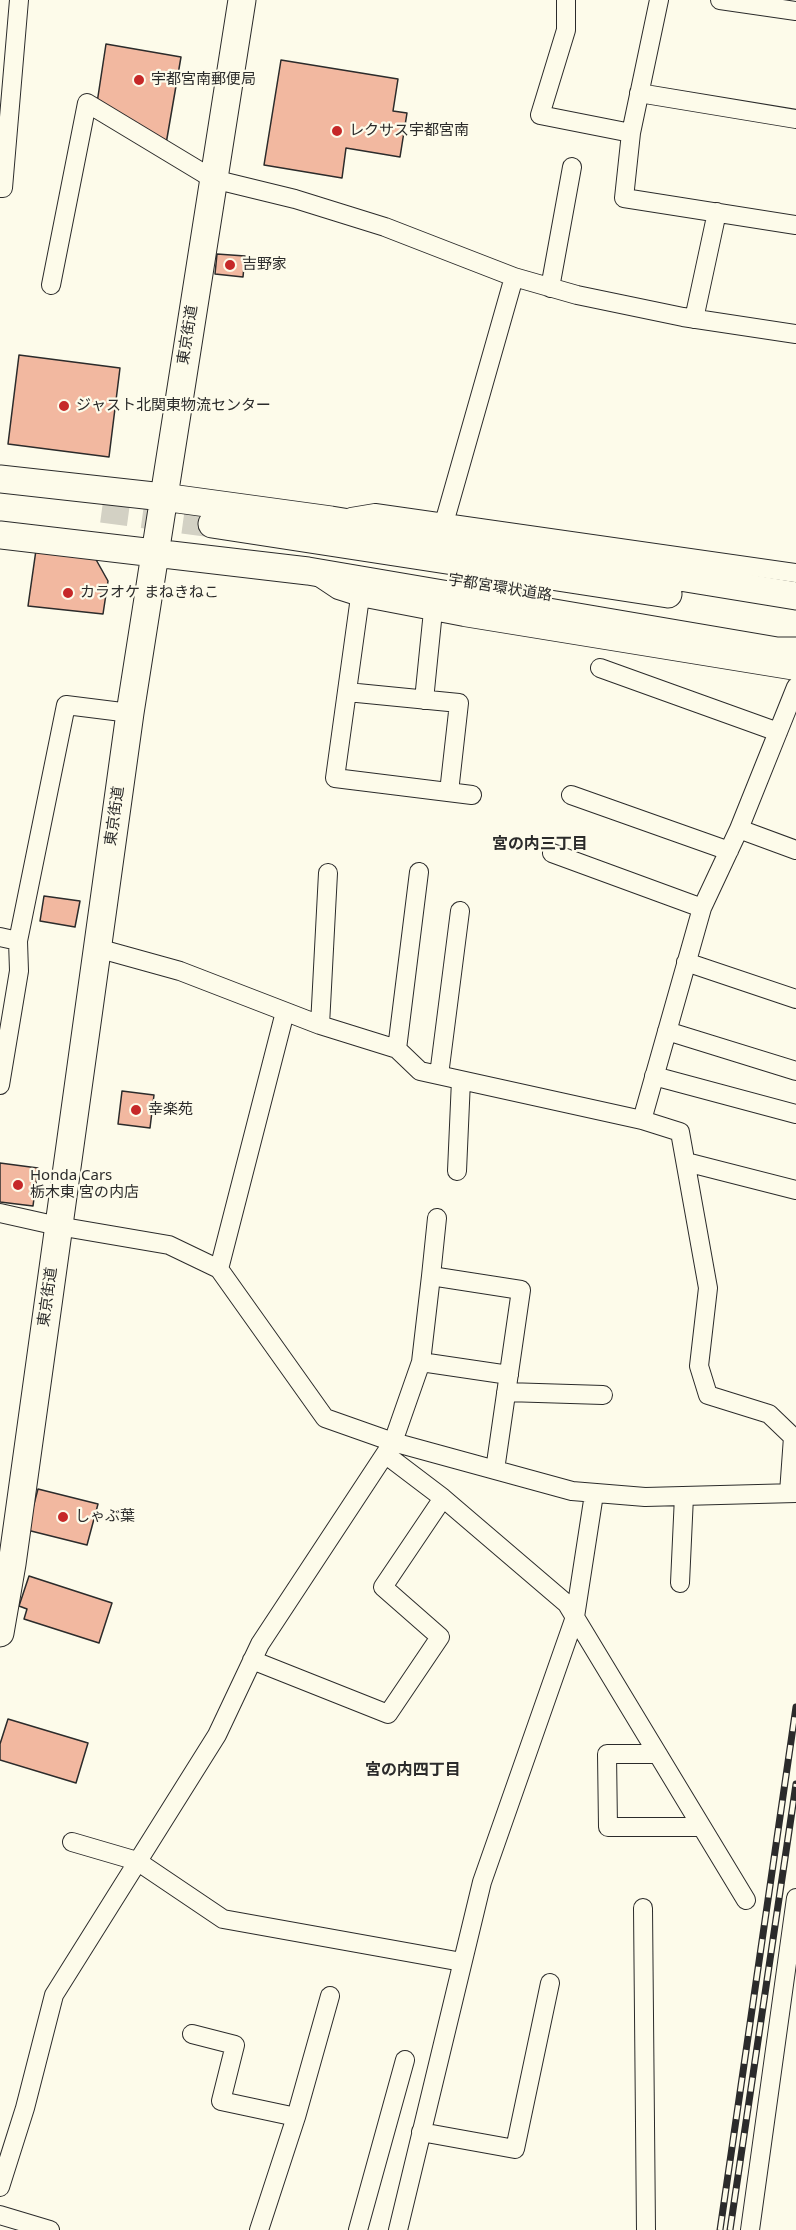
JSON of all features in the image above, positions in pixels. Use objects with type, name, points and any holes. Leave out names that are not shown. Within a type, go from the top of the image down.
[{"type":"highway","name":"東京街道","points":[[0,1633],[6,1563],[58,1226],[129,713],[242,0]]},
{"type":"highway","points":[[0,479],[163,497],[331,520],[796,596]]},
{"type":"highway","points":[[0,498],[102,518],[0,517]]},
{"type":"highway","name":"宇都宮環状道路","points":[[796,615],[413,553],[208,532],[796,636]]},
{"type":"highway","points":[[0,535],[308,571],[777,651],[796,651]]},
{"type":"street","points":[[0,188],[3,188],[19,0]]},
{"type":"street","points":[[567,0],[566,30],[540,115],[631,133]]},
{"type":"street","points":[[659,0],[631,133],[624,198],[796,225]]},
{"type":"street","points":[[720,0],[796,11]]},
{"type":"street","points":[[639,93],[796,119]]},
{"type":"street","points":[[51,285],[87,103],[213,179],[295,199],[384,227],[514,278],[577,295],[694,319],[796,334]]},
{"type":"street","points":[[550,288],[572,167]]},
{"type":"street","points":[[694,319],[717,212]]},
{"type":"street","points":[[444,523],[514,278]]},
{"type":"street","points":[[331,520],[375,513],[796,573]]},
{"type":"street","points":[[308,571],[338,590],[360,597],[796,671]]},
{"type":"street","points":[[360,597],[334,778],[472,795]]},
{"type":"street","points":[[424,700],[433,611]]},
{"type":"street","points":[[600,668],[778,732]]},
{"type":"street","points":[[642,1120],[702,908],[739,829],[796,687]]},
{"type":"street","points":[[346,692],[459,703],[449,792]]},
{"type":"street","points":[[0,1085],[20,971],[18,941],[66,705],[129,713]]},
{"type":"street","points":[[571,795],[729,851]]},
{"type":"street","points":[[739,829],[796,850]]},
{"type":"street","points":[[552,853],[702,908]]},
{"type":"street","points":[[396,1049],[418,872]]},
{"type":"street","points":[[320,1025],[328,873]]},
{"type":"street","points":[[439,1075],[460,911]]},
{"type":"street","points":[[0,937],[18,941]]},
{"type":"street","points":[[0,1213],[58,1226],[169,1245],[219,1269],[325,1418],[389,1448],[495,1470],[572,1491],[594,1494],[645,1497],[793,1493],[793,1437],[769,1414],[708,1395],[699,1366],[708,1288],[680,1132],[642,1120],[420,1071],[396,1049],[320,1025],[180,971],[97,948]]},
{"type":"street","points":[[686,962],[796,999]]},
{"type":"street","points":[[219,1269],[285,1012]]},
{"type":"street","points":[[667,1031],[796,1071]]},
{"type":"street","points":[[654,1076],[796,1114]]},
{"type":"street","points":[[457,1171],[461,1080]]},
{"type":"street","points":[[686,1162],[796,1190]]},
{"type":"street","points":[[0,2187],[25,2108],[54,1995],[217,1735],[260,1644],[389,1448],[421,1362],[437,1218]]},
{"type":"street","points":[[431,1276],[521,1290],[495,1470]]},
{"type":"street","points":[[421,1362],[508,1383],[603,1395]]},
{"type":"street","points":[[389,1448],[443,1498],[567,1604],[746,1900]]},
{"type":"street","points":[[398,2230],[482,1882],[575,1617],[594,1494]]},
{"type":"street","points":[[680,1583],[684,1496]]},
{"type":"street","points":[[252,1660],[388,1714],[440,1637],[382,1587],[443,1498]]},
{"type":"street","points":[[658,1754],[607,1754],[608,1827],[702,1827]]},
{"type":"street","points":[[72,1842],[137,1861],[223,1919],[462,1962]]},
{"type":"street","points":[[750,2230],[796,1898]]},
{"type":"street","points":[[643,1908],[646,2230]]},
{"type":"street","points":[[421,2132],[515,2149],[550,1983]]},
{"type":"street","points":[[259,2230],[296,2117],[330,1996]]},
{"type":"street","points":[[192,2034],[235,2045],[221,2101],[296,2117]]},
{"type":"street","points":[[358,2230],[405,2060]]},
{"type":"street","points":[[0,2215],[50,2230]]},
{"type":"building","name":"宇都宮南郵便局","points":[[106,44],[181,57],[166,144],[97,103]]},
{"type":"building","name":"レクサス宇都宮南","points":[[281,60],[398,79],[393,111],[407,113],[400,157],[346,148],[342,178],[264,165]]},
{"type":"building","name":"吉野家","points":[[217,254],[245,256],[243,277],[215,274]]},
{"type":"building","name":"ジャスト北関東物流センター","points":[[19,355],[120,368],[109,457],[8,444]]},
{"type":"building","name":"カラオケ まねきねこ","points":[[36,550],[94,556],[108,581],[103,614],[28,606]]},
{"type":"building","points":[[44,896],[80,901],[75,927],[40,921]]},
{"type":"building","name":"幸楽苑","points":[[122,1091],[154,1095],[150,1128],[118,1124]]},
{"type":"building","name":"Honda Cars 栃木東 宮の内店","points":[[0,1163],[38,1168],[33,1206],[0,1202]]},
{"type":"building","name":"しゃぶ葉","points":[[38,1489],[98,1504],[87,1545],[27,1530]]},
{"type":"building","points":[[29,1576],[112,1603],[99,1643],[24,1619],[27,1609],[19,1606]]},
{"type":"building","points":[[8,1719],[88,1743],[76,1783],[0,1760],[0,1744]]},
{"type":"tunnel","points":[[102,509],[212,524]]},
{"type":"railway","points":[[720,2230],[796,1707]]},
{"type":"railway","points":[[730,2230],[796,1784]]},
{"type":"place","name":"宇都宮南郵便局","points":[[139,80]]},
{"type":"place","name":"レクサス宇都宮南","points":[[337,131]]},
{"type":"place","name":"吉野家","points":[[230,265]]},
{"type":"place","name":"ジャスト北関東物流センター","points":[[64,406]]},
{"type":"place","name":"カラオケ まねきねこ","points":[[68,593]]},
{"type":"place","name":"幸楽苑","points":[[136,1110]]},
{"type":"place","name":"Honda Cars 栃木東 宮の内店","points":[[18,1185]]},
{"type":"place","name":"しゃぶ葉","points":[[63,1517]]},
{"type":"district","name":"宮の内三丁目","points":[[540,844]]},
{"type":"district","name":"宮の内四丁目","points":[[413,1770]]}]
